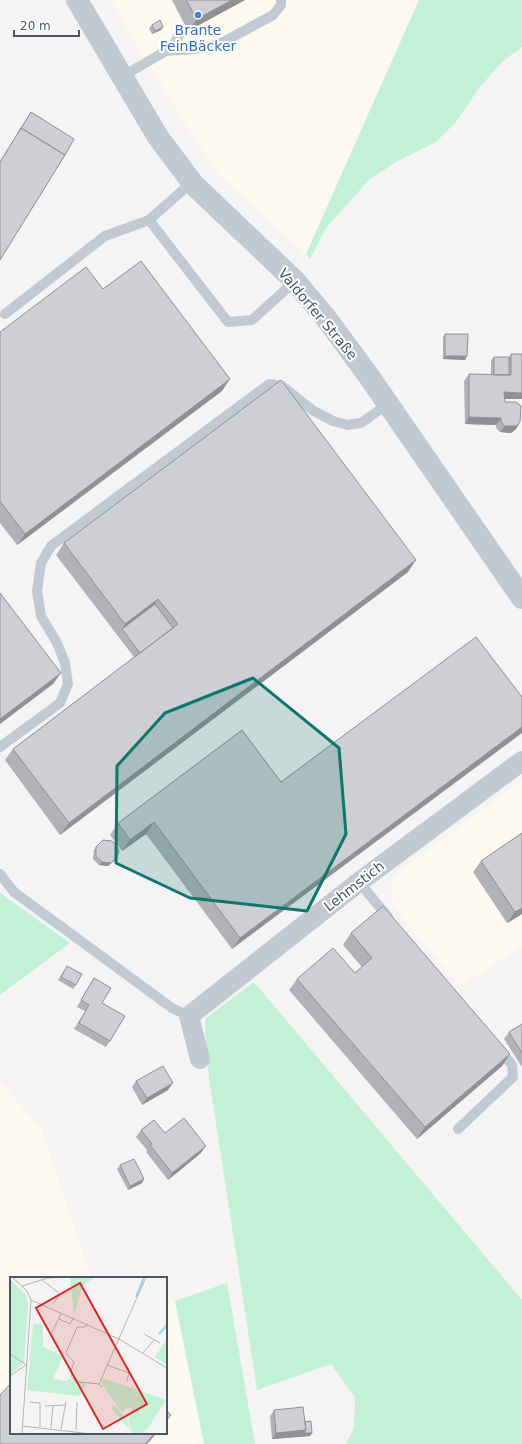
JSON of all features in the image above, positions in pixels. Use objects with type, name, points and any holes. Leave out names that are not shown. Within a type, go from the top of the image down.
[{"type":"street","name":"Valdorfer Straße","points":[[77,0],[158,137],[192,182],[295,281],[326,318],[388,404],[522,598]]},
{"type":"street","name":"Lehmstich","points":[[189,1016],[359,882],[522,761]]},
{"type":"street","points":[[189,1016],[200,1059]]},
{"type":"lane","points":[[166,51],[194,49],[218,45],[273,15],[281,5],[281,0]]},
{"type":"lane","points":[[123,76],[166,51],[174,44],[179,34]]},
{"type":"lane","points":[[5,314],[105,236],[149,220],[192,182]]},
{"type":"lane","points":[[149,220],[228,322],[252,320],[295,281]]},
{"type":"lane","points":[[0,747],[60,703],[68,684],[65,663],[57,643],[41,616],[37,591],[41,563],[51,546],[269,384],[282,386],[312,410],[333,421],[348,425],[361,423],[388,404]]},
{"type":"lane","points":[[0,874],[14,892],[172,1008],[189,1016]]},
{"type":"lane","points":[[359,882],[396,927]]},
{"type":"lane","points":[[458,1129],[513,1077],[512,1065],[492,1040]]},
{"type":"highlighted area","points":[[253,678],[339,748],[346,834],[307,911],[190,898],[116,863],[117,766],[165,713]]},
{"type":"shaded area","points":[[112,0],[419,0],[306,254],[216,172],[136,45]]},
{"type":"shaded area","points":[[522,780],[522,947],[460,986],[394,906],[391,893],[393,882],[399,873],[410,863]]},
{"type":"shaded area","points":[[0,1082],[41,1128],[91,1277],[10,1277],[10,1434],[167,1434],[167,1304],[175,1301],[204,1444],[0,1444]]},
{"type":"green space","points":[[419,0],[522,0],[522,47],[503,61],[479,88],[456,122],[436,142],[396,162],[369,180],[326,228],[310,259],[306,254]]},
{"type":"green space","points":[[0,893],[70,943],[0,995]]},
{"type":"green space","points":[[254,982],[522,1300],[522,1444],[346,1444],[354,1428],[355,1397],[331,1364],[257,1390],[209,1078],[205,1025],[206,1018]]},
{"type":"green space","points":[[227,1283],[255,1444],[204,1444],[175,1301]]},
{"type":"building","points":[[186,0],[232,0],[197,19]]},
{"type":"building","points":[[160,20],[163,27],[155,31],[152,25]]},
{"type":"building","points":[[31,112],[74,139],[65,155],[21,128]]},
{"type":"building","points":[[21,128],[65,155],[0,260],[0,162]]},
{"type":"building","points":[[141,261],[230,379],[25,534],[0,501],[0,332],[86,267],[103,289]]},
{"type":"building","points":[[445,334],[468,334],[467,356],[445,356]]},
{"type":"building","points":[[511,354],[522,354],[522,393],[504,392],[505,402],[516,402],[521,406],[520,422],[516,426],[505,426],[501,422],[501,418],[469,417],[469,374],[511,375]]},
{"type":"building","points":[[494,357],[509,357],[509,375],[494,375]]},
{"type":"building","points":[[281,380],[416,560],[69,823],[13,749],[178,624],[158,599],[125,624],[64,543]]},
{"type":"building","points":[[0,593],[61,673],[0,719]]},
{"type":"building","points":[[155,604],[173,628],[140,653],[122,629]]},
{"type":"building","points":[[476,637],[522,697],[522,727],[240,938],[154,822],[130,840],[118,823],[242,730],[281,782]]},
{"type":"building","points":[[522,833],[522,908],[515,912],[481,861]]},
{"type":"building","points":[[103,840],[112,841],[118,848],[119,852],[117,857],[111,863],[102,862],[96,856],[96,847]]},
{"type":"building","points":[[383,906],[510,1054],[425,1127],[297,979],[333,948],[355,973],[372,958],[351,933]]},
{"type":"building","points":[[67,966],[82,974],[76,985],[61,977]]},
{"type":"building","points":[[94,978],[111,988],[102,1003],[125,1016],[110,1041],[79,1023],[89,1005],[81,1000]]},
{"type":"building","points":[[522,1024],[522,1053],[509,1032]]},
{"type":"building","points":[[163,1066],[173,1083],[147,1098],[136,1081]]},
{"type":"building","points":[[184,1118],[206,1146],[172,1173],[150,1145],[152,1144],[141,1130],[154,1120],[165,1133]]},
{"type":"building","points":[[134,1159],[144,1179],[130,1186],[120,1165]]},
{"type":"building","points":[[10,1384],[10,1434],[154,1434],[145,1444],[0,1444],[0,1395]]},
{"type":"building","points":[[303,1407],[306,1430],[276,1433],[274,1410]]},
{"type":"building","points":[[167,1411],[171,1415],[167,1420]]},
{"type":"building","points":[[311,1421],[312,1433],[304,1433],[306,1430],[305,1422]]},
{"type":"place","name":"Brante FeinBäcker","points":[[198,15]]}]
